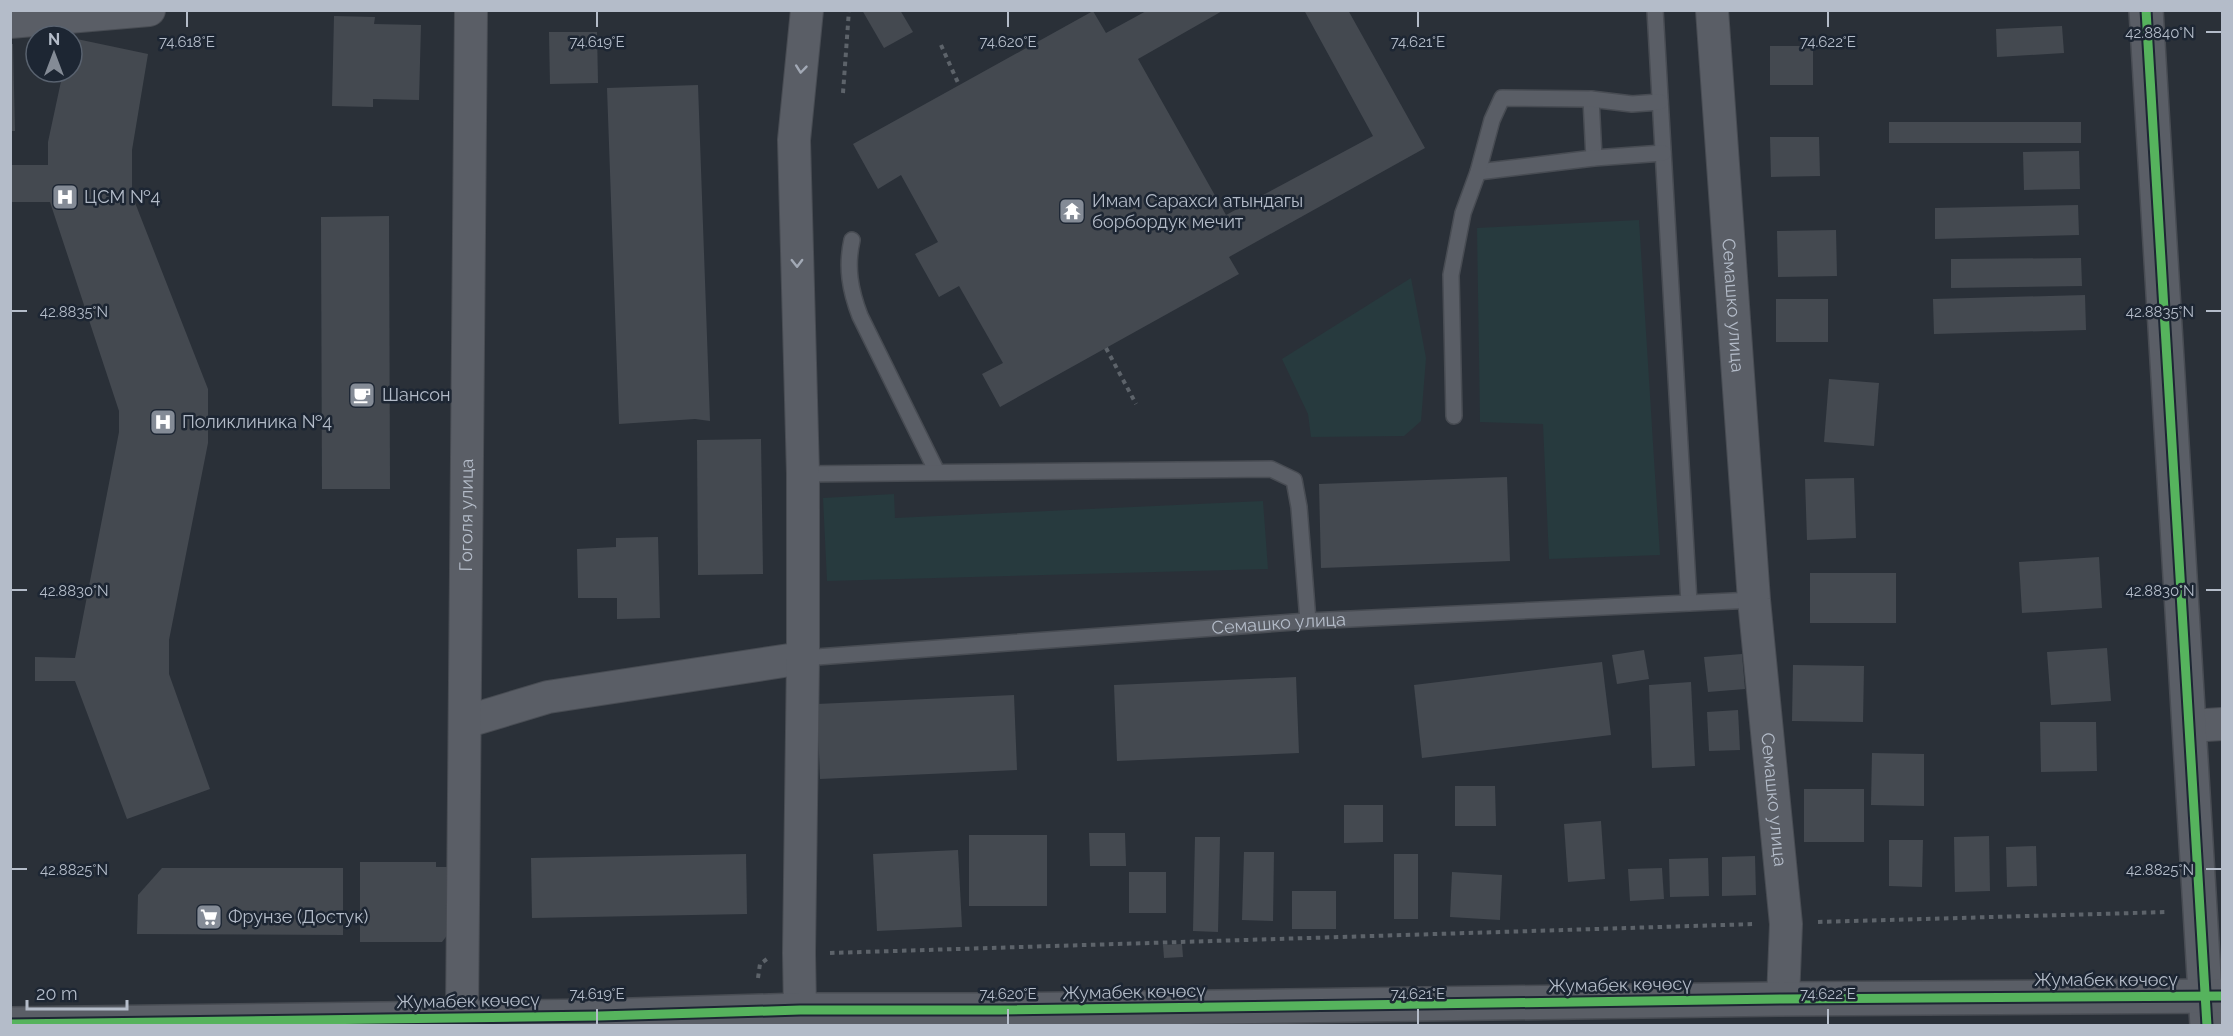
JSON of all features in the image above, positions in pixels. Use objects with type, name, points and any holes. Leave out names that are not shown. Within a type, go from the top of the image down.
[{"type":"street","points":[[10,22],[150,10]]},
{"type":"street","name":"Гоголя улица","points":[[462,1017],[471,10]]},
{"type":"street","points":[[807,10],[794,140],[803,474],[799,930],[817,1015]]},
{"type":"street","name":"Семашко улица","points":[[1712,10],[1754,600],[1786,924],[1783,999]]},
{"type":"street","points":[[2146,10],[2190,726],[2212,1006]]},
{"type":"street","points":[[465,722],[548,697],[803,658]]},
{"type":"street","points":[[2190,726],[2223,724]]},
{"type":"street","name":"Жумабек көчөсү","points":[[10,1024],[413,1022],[462,1017],[599,1021],[1000,1010],[1783,999],[2212,1006]]},
{"type":"lane","points":[[1655,10],[1689,603]]},
{"type":"lane","points":[[1454,416],[1451,275],[1463,213],[1478,172],[1492,120],[1502,98],[1591,99],[1632,104],[1660,102]]},
{"type":"lane","points":[[1591,99],[1594,158]]},
{"type":"lane","points":[[1478,172],[1594,158],[1663,153]]},
{"type":"lane","points":[[852,240],[848,258],[850,291],[936,472]]},
{"type":"lane","points":[[803,474],[1271,469],[1294,480],[1299,507],[1308,621]]},
{"type":"lane","name":"Семашко улица","points":[[803,658],[1308,621],[1754,600]]},
{"type":"path","points":[[843,93],[849,10]]},
{"type":"path","points":[[941,45],[959,85]]},
{"type":"path","points":[[1106,348],[1136,404]]},
{"type":"path","points":[[1811,923],[2173,912]]},
{"type":"path","points":[[823,953],[1758,924]]},
{"type":"green space","points":[[1639,220],[1660,555],[1549,559],[1543,424],[1480,422],[1477,228]]},
{"type":"green space","points":[[1411,278],[1426,358],[1421,421],[1404,436],[1311,437],[1308,414],[1282,359]]},
{"type":"green space","points":[[894,494],[895,518],[1263,501],[1268,569],[827,581],[823,498]]},
{"type":"building","points":[[862,10],[900,10],[913,32],[884,48]]},
{"type":"building","name":"Имам Сарахси атындагы борбордук мечит","points":[[1148,10],[1224,10],[1138,59],[1226,215],[1373,136],[1304,10],[1348,10],[1425,148],[1229,257],[1239,274],[1000,407],[982,374],[1003,363],[959,286],[939,297],[915,254],[938,242],[901,175],[878,189],[853,144],[1093,11],[1106,33]]},
{"type":"building","points":[[334,16],[375,17],[374,24],[421,25],[419,100],[373,99],[373,107],[332,106]]},
{"type":"building","points":[[2062,26],[2064,53],[1997,57],[1996,29]]},
{"type":"building","points":[[549,32],[597,32],[598,83],[550,84]]},
{"type":"building","name":"Поликлиника №4","points":[[84,41],[148,54],[132,150],[132,195],[208,389],[208,443],[169,640],[169,674],[210,789],[127,819],[75,681],[35,681],[35,657],[75,658],[119,432],[119,411],[50,202],[10,202],[10,165],[48,165],[48,142],[60,84],[84,84]]},
{"type":"building","points":[[10,44],[13,44],[15,131],[10,131]]},
{"type":"building","points":[[1770,46],[1813,46],[1813,85],[1770,85]]},
{"type":"building","points":[[698,85],[710,421],[695,419],[619,424],[607,88]]},
{"type":"building","points":[[1889,122],[2081,122],[2081,143],[1889,143]]},
{"type":"building","points":[[1770,137],[1819,137],[1820,176],[1771,177]]},
{"type":"building","points":[[2079,151],[2080,189],[2024,190],[2023,152]]},
{"type":"building","points":[[2078,205],[2079,235],[1935,239],[1935,208]]},
{"type":"building","points":[[389,216],[390,489],[322,489],[321,217]]},
{"type":"building","points":[[1836,230],[1837,276],[1778,277],[1777,231]]},
{"type":"building","points":[[2081,258],[2082,286],[1951,288],[1951,259]]},
{"type":"building","points":[[2085,295],[2086,330],[1934,334],[1933,299]]},
{"type":"building","points":[[1776,299],[1828,299],[1828,342],[1776,342]]},
{"type":"building","points":[[1829,379],[1879,383],[1874,446],[1824,442]]},
{"type":"building","points":[[761,439],[763,574],[698,575],[697,440]]},
{"type":"building","points":[[1507,477],[1510,561],[1321,568],[1319,484]]},
{"type":"building","points":[[1854,478],[1856,538],[1807,540],[1805,479]]},
{"type":"building","points":[[658,537],[660,618],[617,619],[617,598],[578,598],[577,549],[616,547],[616,538]]},
{"type":"building","points":[[2099,557],[2102,608],[2022,613],[2019,562]]},
{"type":"building","points":[[1810,573],[1896,573],[1896,623],[1810,623]]},
{"type":"building","points":[[2107,648],[2111,701],[2051,705],[2047,652]]},
{"type":"building","points":[[1644,650],[1649,679],[1617,684],[1612,655]]},
{"type":"building","points":[[1742,654],[1745,689],[1708,692],[1704,657]]},
{"type":"building","points":[[1602,662],[1611,735],[1422,758],[1414,685]]},
{"type":"building","points":[[1793,665],[1864,666],[1863,722],[1792,721]]},
{"type":"building","points":[[1296,677],[1299,753],[1117,761],[1114,685]]},
{"type":"building","points":[[1691,682],[1695,766],[1652,768],[1649,685]]},
{"type":"building","points":[[1014,695],[1017,770],[820,779],[817,704]]},
{"type":"building","points":[[1738,710],[1740,750],[1709,751],[1707,712]]},
{"type":"building","points":[[2040,722],[2096,722],[2097,771],[2041,772]]},
{"type":"building","points":[[1872,753],[1924,754],[1924,806],[1871,805]]},
{"type":"building","points":[[1455,786],[1495,786],[1496,826],[1455,826]]},
{"type":"building","points":[[1804,789],[1864,789],[1864,842],[1804,842]]},
{"type":"building","points":[[1344,805],[1383,805],[1383,842],[1344,843]]},
{"type":"building","points":[[1601,821],[1605,879],[1568,882],[1564,824]]},
{"type":"building","points":[[1089,833],[1125,833],[1126,866],[1090,866]]},
{"type":"building","points":[[969,835],[1047,835],[1047,906],[969,906]]},
{"type":"building","points":[[1989,836],[1990,891],[1955,892],[1954,837]]},
{"type":"building","points":[[1195,837],[1220,837],[1218,932],[1193,931]]},
{"type":"building","points":[[1889,840],[1923,840],[1922,887],[1889,886]]},
{"type":"building","points":[[2036,846],[2037,886],[2007,887],[2006,847]]},
{"type":"building","points":[[958,850],[962,927],[877,931],[873,854]]},
{"type":"building","points":[[1244,852],[1274,852],[1273,921],[1242,920]]},
{"type":"building","points":[[746,854],[747,914],[532,918],[531,858]]},
{"type":"building","points":[[1394,854],[1418,854],[1418,919],[1394,919]]},
{"type":"building","points":[[1755,856],[1756,895],[1722,896],[1722,857]]},
{"type":"building","points":[[1708,858],[1709,896],[1670,897],[1669,859]]},
{"type":"building","points":[[360,862],[436,862],[436,867],[452,867],[452,929],[442,942],[360,942]]},
{"type":"building","points":[[162,868],[343,868],[343,935],[137,934],[138,895]]},
{"type":"building","points":[[1662,868],[1664,899],[1630,901],[1628,869]]},
{"type":"building","points":[[1129,872],[1166,872],[1166,913],[1129,913]]},
{"type":"building","points":[[1452,872],[1502,875],[1500,920],[1450,917]]},
{"type":"building","points":[[1292,891],[1336,891],[1336,929],[1292,929]]},
{"type":"building","points":[[1182,944],[1183,957],[1164,958],[1163,945]]},
{"type":"cycle path","points":[[2146,10],[2207,1026]]},
{"type":"cycle path","points":[[10,1024],[599,1016],[800,1010],[1000,1010],[1783,999],[2222,996]]},
{"type":"place","name":"ЦСМ №4","points":[[65,197]]},
{"type":"place","name":"Имам Сарахси атындагы борбордук мечит","points":[[1072,211]]},
{"type":"place","name":"Шансон","points":[[362,395]]},
{"type":"place","name":"Поликлиника №4","points":[[163,422]]},
{"type":"place","name":"Фрунзе (Достук)","points":[[209,917]]}]
